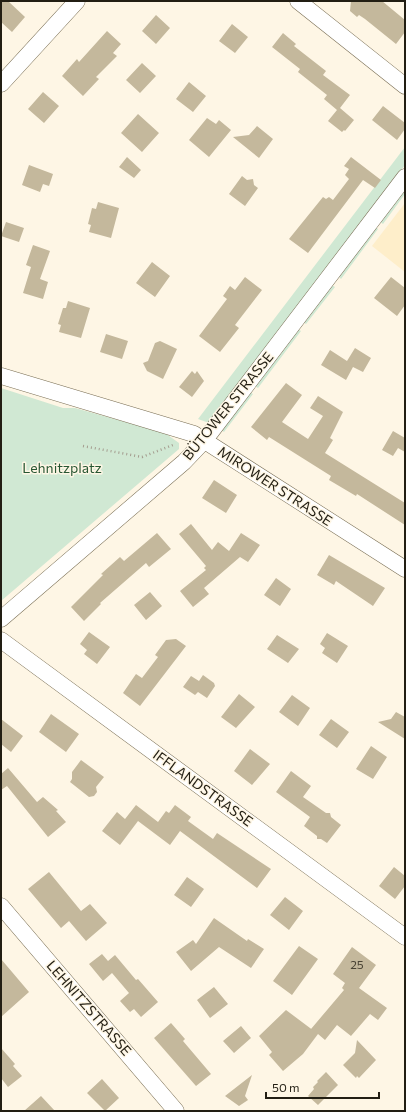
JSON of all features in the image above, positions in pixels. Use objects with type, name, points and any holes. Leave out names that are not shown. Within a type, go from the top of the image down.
[{"type":"street","points":[[1,84],[77,1]]},
{"type":"street","points":[[298,1],[405,86]]},
{"type":"street","name":"BÜTOWER STRASSE","points":[[1,619],[184,462],[204,441],[405,177]]},
{"type":"street","name":"MIROWER STRASSE","points":[[1,376],[194,434],[405,569]]},
{"type":"street","name":"IFFLANDSTRASSE","points":[[1,640],[405,938]]},
{"type":"street","name":"LEHNITZSTRASSE","points":[[1,906],[176,1111]]},
{"type":"path","points":[[83,446],[142,458],[174,444],[180,430]]},
{"type":"shaded area","points":[[405,203],[405,272],[372,246]]},
{"type":"green space","points":[[405,147],[405,165],[213,418],[209,423],[198,419]]},
{"type":"green space","points":[[405,185],[405,194],[383,224],[378,220]]},
{"type":"green space","points":[[374,226],[378,229],[341,279],[337,275]]},
{"type":"green space","points":[[330,284],[335,287],[306,324],[302,321]]},
{"type":"green space","points":[[296,328],[301,331],[258,388],[253,385]]},
{"type":"green space","name":"Lehnitzplatz","points":[[1,388],[63,408],[75,408],[165,433],[179,443],[179,449],[1,601]]},
{"type":"green space","points":[[248,391],[253,394],[224,432],[220,429]]},
{"type":"building","points":[[1,1],[8,1],[25,17],[12,32],[1,22]]},
{"type":"building","points":[[351,1],[382,1],[405,20],[405,32],[396,44],[365,19],[359,15],[357,17],[350,11]]},
{"type":"building","points":[[156,15],[170,28],[156,44],[142,31]]},
{"type":"building","points":[[232,24],[248,37],[235,53],[219,41]]},
{"type":"building","points":[[107,31],[121,44],[113,53],[117,56],[96,77],[99,79],[83,96],[62,76],[77,59],[79,62]]},
{"type":"building","points":[[283,33],[296,44],[294,46],[326,71],[323,75],[350,95],[340,108],[354,120],[345,131],[344,130],[342,132],[328,121],[337,110],[324,99],[327,95],[298,72],[300,69],[272,47]]},
{"type":"building","points":[[142,63],[156,76],[140,93],[126,80]]},
{"type":"building","points":[[189,82],[206,96],[193,112],[176,99]]},
{"type":"building","points":[[43,92],[59,106],[44,123],[28,109]]},
{"type":"building","points":[[383,106],[405,123],[405,129],[397,140],[372,120]]},
{"type":"building","points":[[138,114],[159,133],[142,152],[121,133]]},
{"type":"building","points":[[207,118],[216,124],[219,120],[231,130],[209,157],[189,140]]},
{"type":"building","points":[[257,126],[273,139],[259,158],[233,137],[249,135]]},
{"type":"building","points":[[127,157],[141,170],[134,178],[119,167]]},
{"type":"building","points":[[351,157],[381,180],[375,188],[363,180],[308,253],[289,239],[323,197],[326,199],[329,197],[333,200],[349,179],[345,175],[349,169],[344,166]]},
{"type":"building","points":[[29,165],[53,174],[49,186],[43,184],[40,192],[22,185]]},
{"type":"building","points":[[242,176],[247,180],[253,179],[254,185],[258,188],[245,206],[229,194]]},
{"type":"building","points":[[98,202],[119,208],[111,238],[89,232],[91,225],[88,224],[92,208],[96,209]]},
{"type":"building","points":[[6,222],[24,228],[19,242],[1,236]]},
{"type":"building","points":[[33,245],[50,251],[40,279],[48,282],[43,299],[23,293],[31,267],[26,265]]},
{"type":"building","points":[[152,262],[170,276],[155,297],[136,283]]},
{"type":"building","points":[[245,277],[262,290],[235,325],[239,328],[220,352],[199,336],[227,299],[223,296],[230,286],[235,290]]},
{"type":"building","points":[[391,277],[405,288],[405,305],[397,316],[374,298]]},
{"type":"building","points":[[68,301],[90,308],[81,338],[59,332],[61,325],[58,324],[63,308],[66,308]]},
{"type":"building","points":[[106,334],[128,341],[122,359],[100,352]]},
{"type":"building","points":[[160,341],[177,349],[163,379],[147,371],[143,363],[148,361],[155,343]]},
{"type":"building","points":[[355,348],[371,358],[363,372],[353,367],[346,380],[321,365],[330,350],[347,361]]},
{"type":"building","points":[[192,371],[195,374],[197,371],[204,381],[192,397],[179,387]]},
{"type":"building","points":[[286,383],[302,395],[282,422],[308,439],[323,416],[310,408],[318,396],[343,412],[330,438],[333,440],[325,453],[405,503],[405,525],[357,494],[356,496],[329,480],[331,476],[269,437],[267,440],[251,427]]},
{"type":"building","points":[[393,431],[405,438],[405,452],[398,448],[393,456],[382,450]]},
{"type":"building","points":[[214,480],[237,495],[226,513],[202,498]]},
{"type":"building","points":[[191,524],[212,550],[218,542],[229,551],[241,533],[260,545],[248,562],[240,557],[204,588],[209,594],[193,607],[180,591],[206,570],[204,568],[206,566],[179,534]]},
{"type":"building","points":[[157,533],[171,549],[149,567],[146,563],[100,603],[101,604],[84,621],[71,607],[103,575],[101,574],[120,557],[124,561]]},
{"type":"building","points":[[329,555],[385,588],[373,606],[336,581],[334,585],[317,575]]},
{"type":"building","points":[[276,578],[291,589],[280,606],[264,595]]},
{"type":"building","points":[[150,592],[162,606],[146,620],[134,605]]},
{"type":"building","points":[[89,632],[110,647],[97,664],[84,654],[87,650],[80,644]]},
{"type":"building","points":[[327,633],[348,646],[337,663],[322,653],[325,648],[320,644]]},
{"type":"building","points":[[277,635],[299,649],[288,663],[267,649]]},
{"type":"building","points":[[176,639],[186,646],[140,706],[123,693],[136,674],[142,678],[158,657],[155,655],[166,640]]},
{"type":"building","points":[[203,675],[214,683],[215,686],[207,698],[198,692],[195,695],[183,687],[191,676],[199,681]]},
{"type":"building","points":[[239,694],[255,707],[236,728],[221,717]]},
{"type":"building","points":[[292,695],[310,708],[298,726],[279,712]]},
{"type":"building","points":[[396,712],[405,717],[405,739],[378,722],[391,719]]},
{"type":"building","points":[[51,714],[79,734],[66,752],[39,732]]},
{"type":"building","points":[[1,719],[23,736],[11,752],[1,744]]},
{"type":"building","points":[[331,719],[349,732],[337,748],[319,735]]},
{"type":"building","points":[[371,746],[387,757],[373,779],[356,769]]},
{"type":"building","points":[[250,749],[270,764],[252,785],[234,771]]},
{"type":"building","points":[[81,760],[104,777],[96,787],[97,792],[94,796],[89,797],[70,782],[72,779],[72,772]]},
{"type":"building","points":[[8,768],[37,802],[43,797],[58,810],[56,811],[66,822],[48,837],[7,786],[1,790],[1,774]]},
{"type":"building","points":[[291,771],[311,786],[303,797],[326,813],[330,813],[331,817],[341,825],[327,843],[321,839],[317,839],[317,836],[304,826],[310,817],[276,792]]},
{"type":"building","points":[[136,805],[158,822],[166,811],[169,813],[175,805],[191,817],[188,821],[213,839],[217,833],[271,869],[257,888],[180,831],[170,845],[138,821],[120,845],[102,831],[117,812],[125,819]]},
{"type":"building","points":[[394,867],[405,876],[405,886],[395,899],[379,886]]},
{"type":"building","points":[[49,872],[81,911],[90,904],[107,923],[86,941],[69,921],[61,928],[28,889]]},
{"type":"building","points":[[187,877],[204,889],[191,907],[174,895]]},
{"type":"building","points":[[285,897],[303,911],[289,930],[270,915]]},
{"type":"building","points":[[214,918],[247,941],[248,939],[264,949],[251,968],[219,947],[191,971],[176,952],[193,940],[196,944]]},
{"type":"building","points":[[299,946],[318,959],[292,995],[273,981]]},
{"type":"building","points":[[352,947],[376,965],[359,988],[387,1008],[378,1020],[370,1014],[351,1036],[337,1025],[325,1040],[318,1034],[303,1054],[283,1071],[269,1055],[272,1052],[259,1036],[286,1010],[311,1029],[344,990],[342,988],[345,983],[333,974]]},
{"type":"building","points":[[102,954],[108,961],[115,955],[136,980],[138,979],[158,1002],[141,1017],[134,1009],[130,1012],[120,1001],[129,993],[112,973],[103,981],[89,964]]},
{"type":"building","points":[[1,959],[29,992],[1,1017]]},
{"type":"building","points":[[214,987],[228,1004],[210,1018],[197,1000]]},
{"type":"building","points":[[171,1023],[185,1039],[183,1041],[211,1074],[196,1086],[154,1038]]},
{"type":"building","points":[[241,1026],[251,1038],[234,1053],[223,1041]]},
{"type":"building","points":[[357,1040],[376,1060],[359,1078],[357,1076],[356,1078],[343,1065],[355,1053]]},
{"type":"building","points":[[1,1048],[15,1064],[13,1066],[22,1076],[8,1087],[1,1078]]},
{"type":"building","points":[[326,1072],[338,1085],[318,1105],[308,1096],[314,1089],[313,1087],[318,1082],[317,1081]]},
{"type":"building","points":[[252,1075],[245,1096],[248,1100],[239,1106],[225,1096]]},
{"type":"building","points":[[102,1079],[119,1098],[105,1111],[87,1093]]},
{"type":"building","points":[[41,1096],[55,1111],[24,1111]]}]
